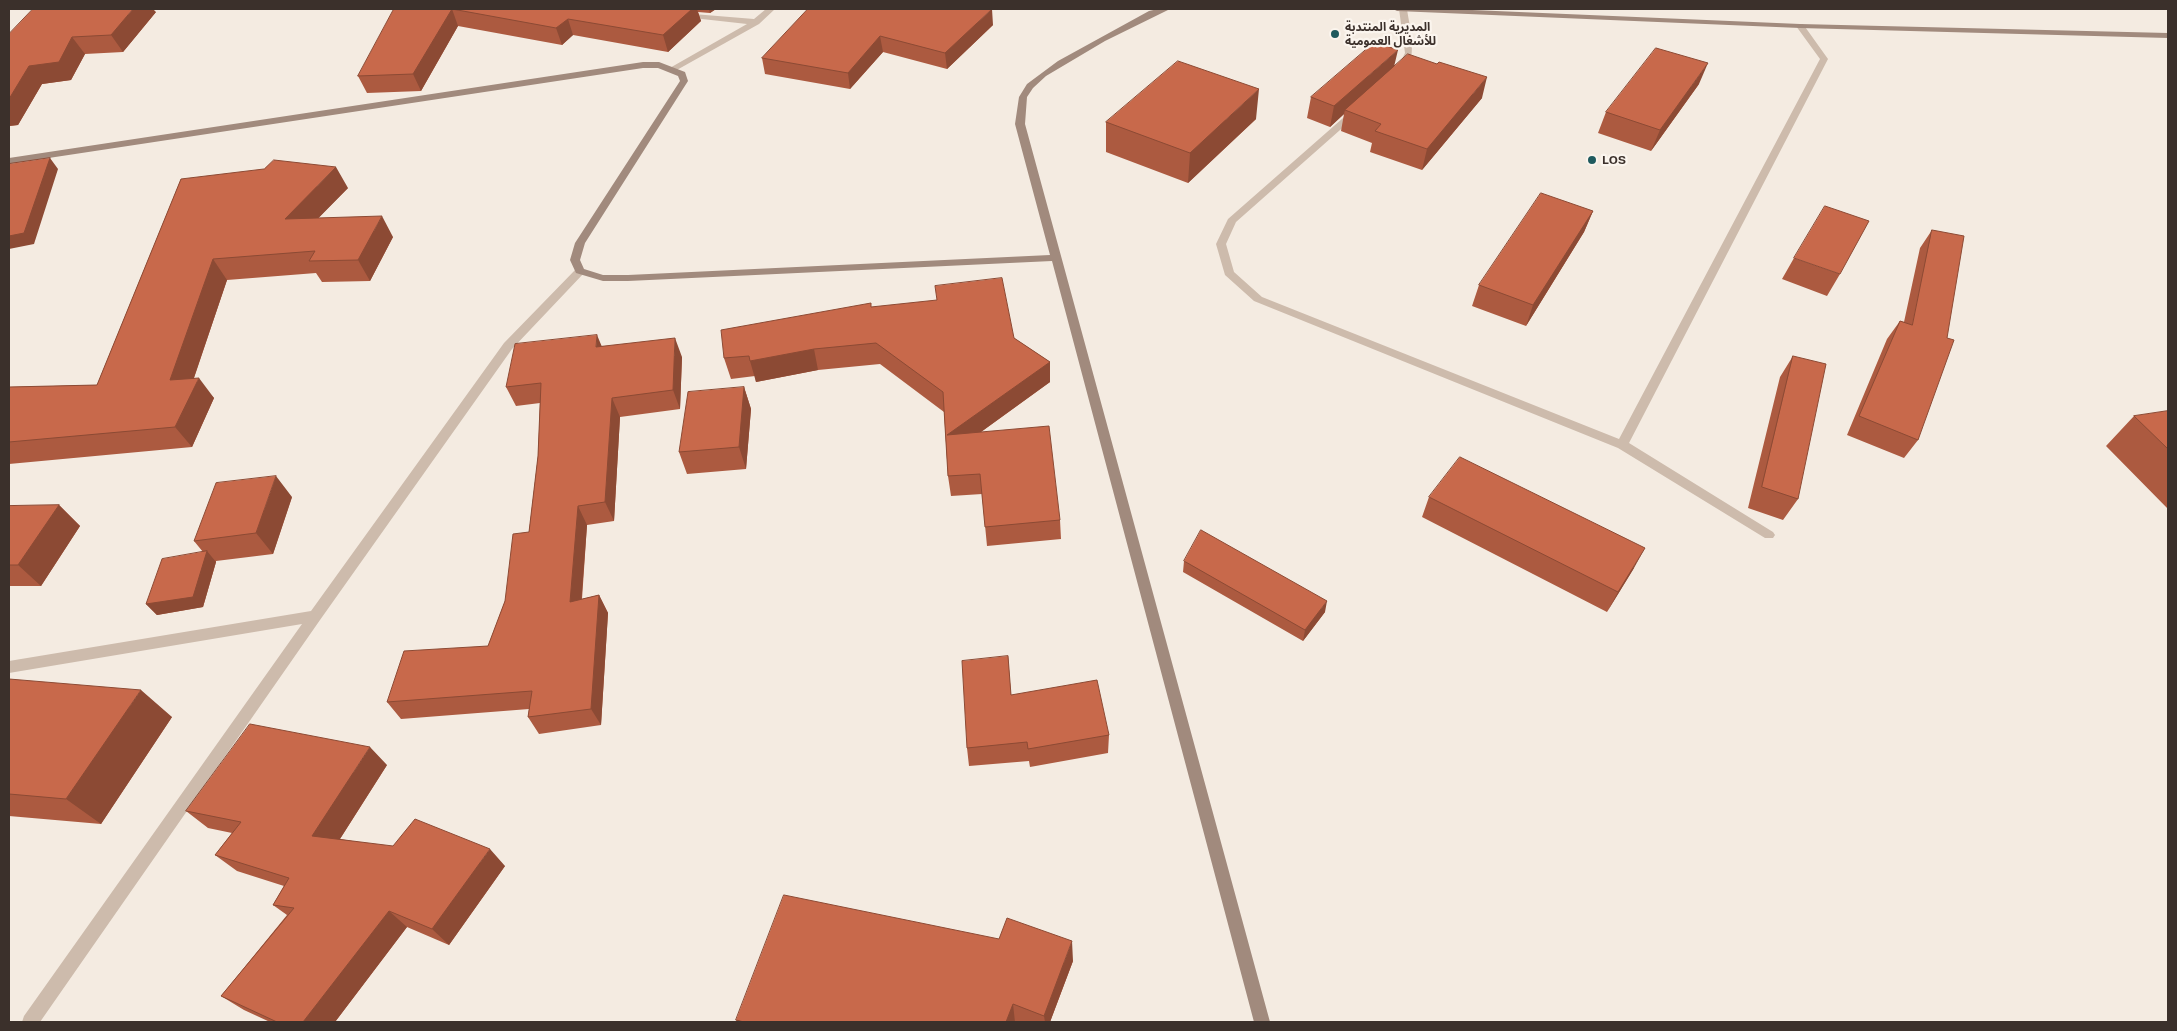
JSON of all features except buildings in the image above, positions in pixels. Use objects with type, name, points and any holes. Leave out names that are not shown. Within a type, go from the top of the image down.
[{"type":"street","points":[[672,69],[756,22],[772,9]]},
{"type":"street","points":[[1166,9],[1152,13],[1067,58],[1035,80],[1023,95],[1020,124],[1262,1022]]},
{"type":"street","points":[[1397,9],[1800,26],[2168,36]]},
{"type":"street","points":[[1392,78],[1400,72],[1409,53],[1402,9]]},
{"type":"street","points":[[677,14],[756,22]]},
{"type":"street","points":[[1622,445],[1824,58],[1800,26]]},
{"type":"street","points":[[9,161],[643,65],[660,65],[682,74],[684,81],[580,243],[575,260],[580,271],[603,278],[628,278],[1057,258]]},
{"type":"street","points":[[1363,104],[1232,221],[1221,244],[1229,273],[1258,299],[1622,445],[1769,535]]},
{"type":"street","points":[[30,1022],[315,616],[508,346],[580,271]]},
{"type":"street","points":[[9,667],[315,616]]},
{"type":"place","name":"المديرية المنتدبة للأشغال العمومية","points":[[1335,34]]},
{"type":"place","name":"LOS","points":[[1592,160]]}]
